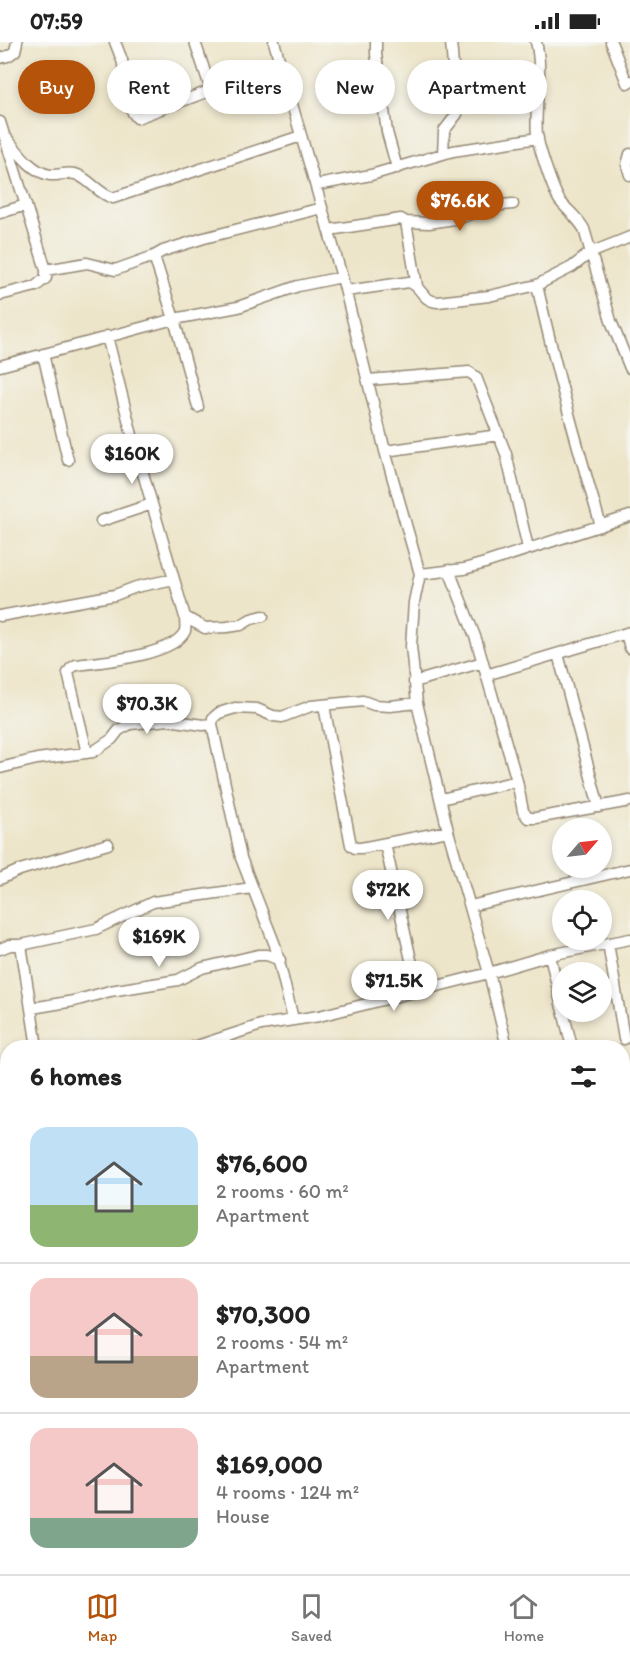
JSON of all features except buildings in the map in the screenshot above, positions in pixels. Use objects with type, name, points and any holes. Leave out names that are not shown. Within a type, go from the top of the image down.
[{"type":"street","points":[[0,58],[15,51],[17,42]]},
{"type":"street","points":[[115,42],[122,60],[133,113],[137,118],[203,93]]},
{"type":"street","points":[[195,42],[203,66]]},
{"type":"street","points":[[274,42],[280,60]]},
{"type":"street","points":[[376,42],[375,54],[387,132],[397,168]]},
{"type":"street","points":[[444,154],[444,131],[457,114],[451,42]]},
{"type":"street","points":[[536,42],[541,72],[536,103],[538,138],[557,196],[581,223],[611,321],[630,368]]},
{"type":"street","points":[[611,42],[627,83],[630,81]]},
{"type":"street","points":[[295,114],[346,291],[385,451],[420,574],[412,621],[411,646],[417,703],[448,831],[489,973],[505,1040]]},
{"type":"street","points":[[2,129],[20,154],[41,172],[49,175],[79,176],[113,198],[301,136]]},
{"type":"street","points":[[0,295],[42,283],[46,278],[46,270],[2,129]]},
{"type":"street","points":[[317,185],[397,168],[444,154],[538,138]]},
{"type":"street","points":[[630,154],[627,165],[630,175]]},
{"type":"street","points":[[329,230],[401,219],[406,222],[429,223],[460,218],[491,206],[513,204]]},
{"type":"street","points":[[0,213],[26,205]]},
{"type":"street","points":[[46,270],[87,263],[115,270],[204,238],[322,208]]},
{"type":"street","points":[[406,222],[417,286],[425,298],[438,302],[489,296],[537,285],[572,267],[590,253],[630,237]]},
{"type":"street","points":[[154,256],[198,407]]},
{"type":"street","points":[[0,366],[174,319],[238,307],[298,286],[342,277]]},
{"type":"street","points":[[346,291],[409,282],[417,286]]},
{"type":"street","points":[[537,285],[572,431],[601,526]]},
{"type":"street","points":[[87,753],[68,673],[71,668],[76,665],[118,661],[167,646],[181,637],[186,629],[185,617],[133,439],[107,336]]},
{"type":"street","points":[[43,354],[68,460]]},
{"type":"street","points":[[368,381],[469,372],[476,377],[506,453],[528,548]]},
{"type":"street","points":[[385,451],[499,435]]},
{"type":"street","points":[[101,521],[152,504]]},
{"type":"street","points":[[420,574],[485,563],[630,516]]},
{"type":"street","points":[[449,570],[470,620],[517,781],[523,811],[528,818],[630,801]]},
{"type":"street","points":[[0,616],[115,595],[136,587],[174,579]]},
{"type":"street","points":[[185,617],[205,628],[241,625],[263,616]]},
{"type":"street","points":[[486,675],[628,633],[630,648]]},
{"type":"street","points":[[558,654],[599,807]]},
{"type":"street","points":[[414,682],[483,662]]},
{"type":"street","points":[[293,1019],[280,960],[241,858],[212,723],[213,718],[219,713],[235,708],[257,709],[282,717],[311,706],[363,701],[374,705],[390,706],[417,703]]},
{"type":"street","points":[[324,706],[351,844],[356,848],[361,848],[448,831]]},
{"type":"street","points":[[0,768],[37,759],[87,753],[100,749],[119,730],[130,724],[168,720],[202,725],[212,723]]},
{"type":"street","points":[[441,799],[517,781]]},
{"type":"street","points":[[0,879],[20,870],[108,844]]},
{"type":"street","points":[[386,844],[418,991]]},
{"type":"street","points":[[470,906],[630,869]]},
{"type":"street","points":[[0,949],[10,945],[21,945],[96,929],[153,902],[252,888]]},
{"type":"street","points":[[612,942],[630,939]]},
{"type":"street","points":[[21,945],[36,1040]]},
{"type":"street","points":[[215,1040],[261,1025],[319,1016],[574,950]]},
{"type":"street","points":[[609,950],[624,1039]]},
{"type":"street","points":[[32,1008],[74,1001],[110,991],[178,980],[202,968],[258,955],[267,955],[280,960]]},
{"type":"street","points":[[550,955],[552,963]]},
{"type":"street","points":[[566,1022],[570,1040]]}]
